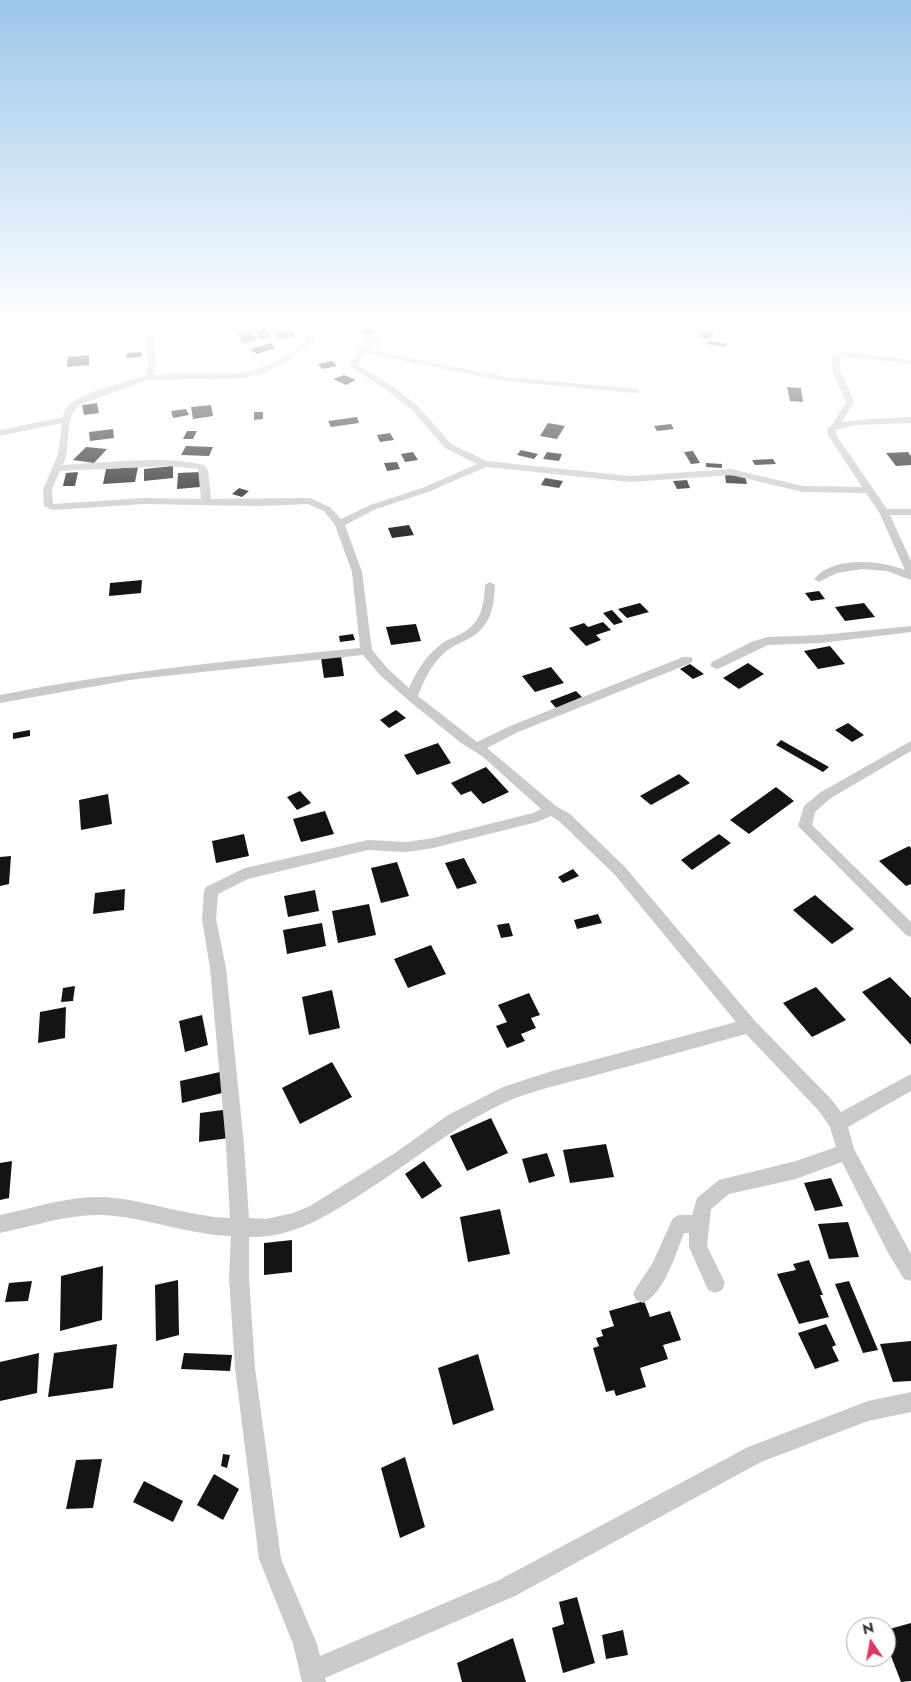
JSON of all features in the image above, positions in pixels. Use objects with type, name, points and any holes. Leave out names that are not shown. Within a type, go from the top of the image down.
[{"type":"street","points":[[74,404],[70,408],[66,419],[63,452],[48,487],[47,500],[50,506],[144,501],[310,501],[323,505],[340,524],[356,572],[366,651],[384,672],[412,697],[477,747],[551,810],[565,818],[620,871],[749,1026],[825,1104],[838,1123],[846,1152],[894,1244],[911,1272]]},
{"type":"street","points":[[411,404],[433,427],[448,446],[485,464],[630,478],[658,478],[731,472],[803,489],[869,490]]},
{"type":"street","points":[[848,404],[836,425],[831,429],[832,435],[884,512],[911,573]]},
{"type":"street","points":[[0,433],[66,419]]},
{"type":"street","points":[[836,425],[911,420]]},
{"type":"street","points":[[57,468],[192,464],[201,467],[203,470],[206,502]]},
{"type":"street","points":[[340,524],[373,507],[424,490],[485,464]]},
{"type":"street","points":[[884,512],[911,512]]},
{"type":"street","points":[[819,579],[825,572],[835,568],[874,567],[889,568],[911,577]]},
{"type":"street","points":[[412,697],[420,676],[431,660],[446,645],[467,634],[482,623],[489,607],[490,585]]},
{"type":"street","points":[[716,665],[755,644],[767,641],[820,639],[911,629]]},
{"type":"street","points":[[0,700],[42,690],[111,679],[366,651]]},
{"type":"street","points":[[477,747],[514,729],[687,660]]},
{"type":"street","points":[[911,746],[826,795],[809,810],[805,826],[911,930]]},
{"type":"street","points":[[551,810],[537,817],[433,843],[407,847],[368,845],[307,859],[245,874],[211,892],[209,919],[218,968],[235,1145],[240,1228],[239,1278],[245,1368],[270,1559],[305,1644],[312,1677],[507,1588],[756,1454],[868,1411],[911,1402]]},
{"type":"street","points":[[0,1224],[73,1208],[100,1206],[123,1208],[224,1227],[266,1228],[293,1222],[316,1214],[401,1159],[454,1121],[479,1106],[509,1093],[552,1079],[749,1026]]},
{"type":"street","points":[[838,1123],[911,1082]]},
{"type":"street","points":[[715,1283],[698,1247],[699,1224],[703,1204],[725,1186],[796,1170],[846,1152]]},
{"type":"street","points":[[643,1293],[660,1269],[679,1224],[699,1224]]},
{"type":"building","points":[[97,404],[99,413],[84,415],[82,405]]},
{"type":"building","points":[[211,405],[213,416],[193,419],[191,407]]},
{"type":"building","points":[[186,409],[189,415],[173,418],[171,411]]},
{"type":"building","points":[[254,412],[263,412],[263,419],[254,420]]},
{"type":"building","points":[[357,417],[359,423],[331,427],[328,421]]},
{"type":"building","points":[[548,423],[565,426],[557,439],[540,436]]},
{"type":"building","points":[[671,424],[674,429],[657,431],[654,426]]},
{"type":"building","points":[[113,429],[114,438],[90,441],[89,432]]},
{"type":"building","points":[[187,431],[197,431],[193,439],[183,439]]},
{"type":"building","points":[[390,433],[394,440],[380,442],[377,435]]},
{"type":"building","points":[[186,446],[213,447],[209,456],[181,455]]},
{"type":"building","points":[[86,447],[107,449],[94,463],[73,460]]},
{"type":"building","points":[[521,450],[538,454],[534,459],[517,455]]},
{"type":"building","points":[[693,451],[700,463],[691,464],[684,452]]},
{"type":"building","points":[[413,452],[418,460],[405,462],[401,454]]},
{"type":"building","points":[[547,452],[562,454],[559,461],[543,459]]},
{"type":"building","points":[[908,452],[911,456],[911,465],[896,466],[886,453]]},
{"type":"building","points":[[773,459],[776,464],[755,465],[752,460]]},
{"type":"building","points":[[397,462],[400,469],[387,471],[384,463]]},
{"type":"building","points":[[706,463],[722,464],[722,468],[706,467]]},
{"type":"building","points":[[173,466],[173,478],[144,481],[144,469]]},
{"type":"building","points":[[138,467],[135,482],[103,484],[106,469]]},
{"type":"building","points":[[78,472],[75,486],[63,486],[66,473]]},
{"type":"building","points":[[201,472],[200,487],[177,489],[178,473]]},
{"type":"building","points":[[725,475],[745,476],[747,484],[726,483]]},
{"type":"building","points":[[545,478],[563,481],[559,488],[541,485]]},
{"type":"building","points":[[687,480],[690,488],[677,489],[673,481]]},
{"type":"building","points":[[239,488],[249,491],[242,497],[232,494]]},
{"type":"building","points":[[409,525],[414,535],[392,538],[388,528]]},
{"type":"building","points":[[142,580],[141,593],[109,596],[110,583]]},
{"type":"building","points":[[819,591],[825,599],[811,601],[805,593]]},
{"type":"building","points":[[640,603],[649,612],[627,618],[618,609]]},
{"type":"building","points":[[864,603],[875,617],[845,621],[835,607]]},
{"type":"building","points":[[612,610],[623,622],[614,625],[603,613]]},
{"type":"building","points":[[603,622],[611,630],[596,635],[601,640],[586,646],[569,628],[584,623],[588,627]]},
{"type":"building","points":[[416,624],[421,641],[391,645],[386,627]]},
{"type":"building","points":[[353,634],[355,640],[340,642],[339,636]]},
{"type":"building","points":[[830,646],[845,664],[818,669],[804,651]]},
{"type":"building","points":[[341,656],[344,676],[324,678],[321,658]]},
{"type":"building","points":[[748,663],[764,674],[739,689],[723,678]]},
{"type":"building","points":[[690,664],[704,674],[693,679],[680,669]]},
{"type":"building","points":[[551,667],[564,683],[535,692],[522,676]]},
{"type":"building","points":[[576,691],[582,697],[556,708],[550,701]]},
{"type":"building","points":[[396,710],[406,718],[389,728],[380,720]]},
{"type":"building","points":[[848,723],[864,735],[852,742],[835,730]]},
{"type":"building","points":[[30,730],[30,736],[13,739],[13,733]]},
{"type":"building","points":[[781,740],[829,767],[823,772],[776,745]]},
{"type":"building","points":[[438,743],[451,763],[417,775],[404,755]]},
{"type":"building","points":[[486,767],[509,792],[483,804],[471,791],[461,795],[451,783]]},
{"type":"building","points":[[679,774],[690,783],[651,805],[640,796]]},
{"type":"building","points":[[776,787],[794,801],[749,834],[730,820]]},
{"type":"building","points":[[300,791],[311,803],[297,810],[287,797]]},
{"type":"building","points":[[108,794],[112,824],[81,830],[79,800]]},
{"type":"building","points":[[325,811],[334,834],[301,842],[293,819]]},
{"type":"building","points":[[244,834],[249,856],[216,863],[212,841]]},
{"type":"building","points":[[719,834],[731,843],[692,870],[681,860]]},
{"type":"building","points":[[909,846],[911,848],[911,884],[906,886],[879,861]]},
{"type":"building","points":[[11,856],[9,884],[0,886],[0,857]]},
{"type":"building","points":[[464,858],[477,883],[457,889],[445,863]]},
{"type":"building","points":[[397,862],[409,896],[381,903],[371,868]]},
{"type":"building","points":[[573,869],[579,876],[563,883],[558,877]]},
{"type":"building","points":[[125,889],[124,910],[93,914],[95,893]]},
{"type":"building","points":[[315,890],[319,911],[288,917],[284,896]]},
{"type":"building","points":[[815,895],[854,929],[832,944],[793,910]]},
{"type":"building","points":[[369,904],[376,935],[338,943],[332,911]]},
{"type":"building","points":[[598,914],[602,923],[577,929],[574,920]]},
{"type":"building","points":[[322,923],[326,946],[287,954],[283,930]]},
{"type":"building","points":[[509,923],[513,936],[501,938],[497,925]]},
{"type":"building","points":[[431,945],[446,974],[408,988],[394,959]]},
{"type":"building","points":[[890,977],[911,998],[911,1045],[862,992]]},
{"type":"building","points":[[75,986],[73,1001],[61,1002],[63,988]]},
{"type":"building","points":[[816,987],[846,1020],[812,1037],[783,1003]]},
{"type":"building","points":[[332,990],[340,1028],[309,1035],[302,997]]},
{"type":"building","points":[[529,993],[540,1015],[531,1018],[536,1028],[521,1034],[525,1041],[507,1048],[496,1026],[507,1022],[498,1005]]},
{"type":"building","points":[[66,1007],[65,1038],[38,1043],[40,1012]]},
{"type":"building","points":[[202,1015],[208,1045],[185,1052],[179,1021]]},
{"type":"building","points":[[332,1062],[352,1097],[300,1124],[282,1088]]},
{"type":"building","points":[[220,1072],[222,1093],[182,1103],[180,1081]]},
{"type":"building","points":[[230,1109],[229,1138],[199,1142],[200,1113]]},
{"type":"building","points":[[491,1118],[508,1153],[467,1171],[450,1136]]},
{"type":"building","points":[[606,1144],[614,1177],[570,1183],[563,1150]]},
{"type":"building","points":[[547,1153],[555,1176],[529,1183],[522,1159]]},
{"type":"building","points":[[12,1161],[9,1198],[0,1200],[0,1163]]},
{"type":"building","points":[[424,1161],[442,1186],[422,1199],[405,1174]]},
{"type":"building","points":[[831,1178],[843,1206],[815,1211],[804,1183]]},
{"type":"building","points":[[500,1209],[510,1254],[468,1262],[460,1217]]},
{"type":"building","points":[[848,1222],[859,1257],[829,1259],[818,1224]]},
{"type":"building","points":[[292,1240],[292,1272],[264,1275],[264,1243]]},
{"type":"building","points":[[809,1260],[823,1295],[820,1295],[829,1317],[799,1324],[777,1274],[796,1270],[793,1264]]},
{"type":"building","points":[[103,1266],[102,1320],[60,1331],[61,1276]]},
{"type":"building","points":[[178,1280],[179,1335],[156,1341],[155,1285]]},
{"type":"building","points":[[32,1281],[28,1301],[5,1302],[9,1283]]},
{"type":"building","points":[[849,1281],[878,1350],[863,1353],[835,1284]]},
{"type":"building","points":[[644,1301],[650,1317],[670,1311],[681,1340],[663,1345],[668,1359],[640,1368],[646,1387],[616,1396],[614,1390],[606,1392],[593,1348],[599,1346],[596,1338],[603,1336],[601,1330],[614,1326],[609,1311]]},
{"type":"building","points":[[826,1324],[836,1345],[832,1347],[839,1361],[815,1369],[798,1333]]},
{"type":"building","points":[[911,1341],[911,1381],[893,1382],[880,1344]]},
{"type":"building","points":[[117,1344],[113,1388],[48,1397],[54,1353]]},
{"type":"building","points":[[39,1353],[37,1393],[0,1401],[0,1362]]},
{"type":"building","points":[[184,1353],[232,1355],[230,1371],[181,1369]]},
{"type":"building","points":[[478,1354],[494,1410],[453,1425],[438,1368]]},
{"type":"building","points":[[223,1454],[230,1455],[227,1468],[221,1466]]},
{"type":"building","points":[[405,1457],[425,1527],[400,1538],[381,1468]]},
{"type":"building","points":[[102,1459],[93,1508],[66,1509],[76,1460]]},
{"type":"building","points":[[214,1474],[239,1489],[223,1520],[197,1505]]},
{"type":"building","points":[[144,1481],[183,1501],[173,1522],[133,1502]]},
{"type":"building","points":[[577,1597],[595,1663],[563,1673],[552,1628],[564,1624],[559,1602]]},
{"type":"building","points":[[911,1623],[911,1681],[901,1682],[895,1667],[896,1627]]},
{"type":"building","points":[[623,1630],[628,1655],[606,1659],[602,1635]]},
{"type":"building","points":[[513,1638],[526,1682],[462,1682],[457,1663]]}]
